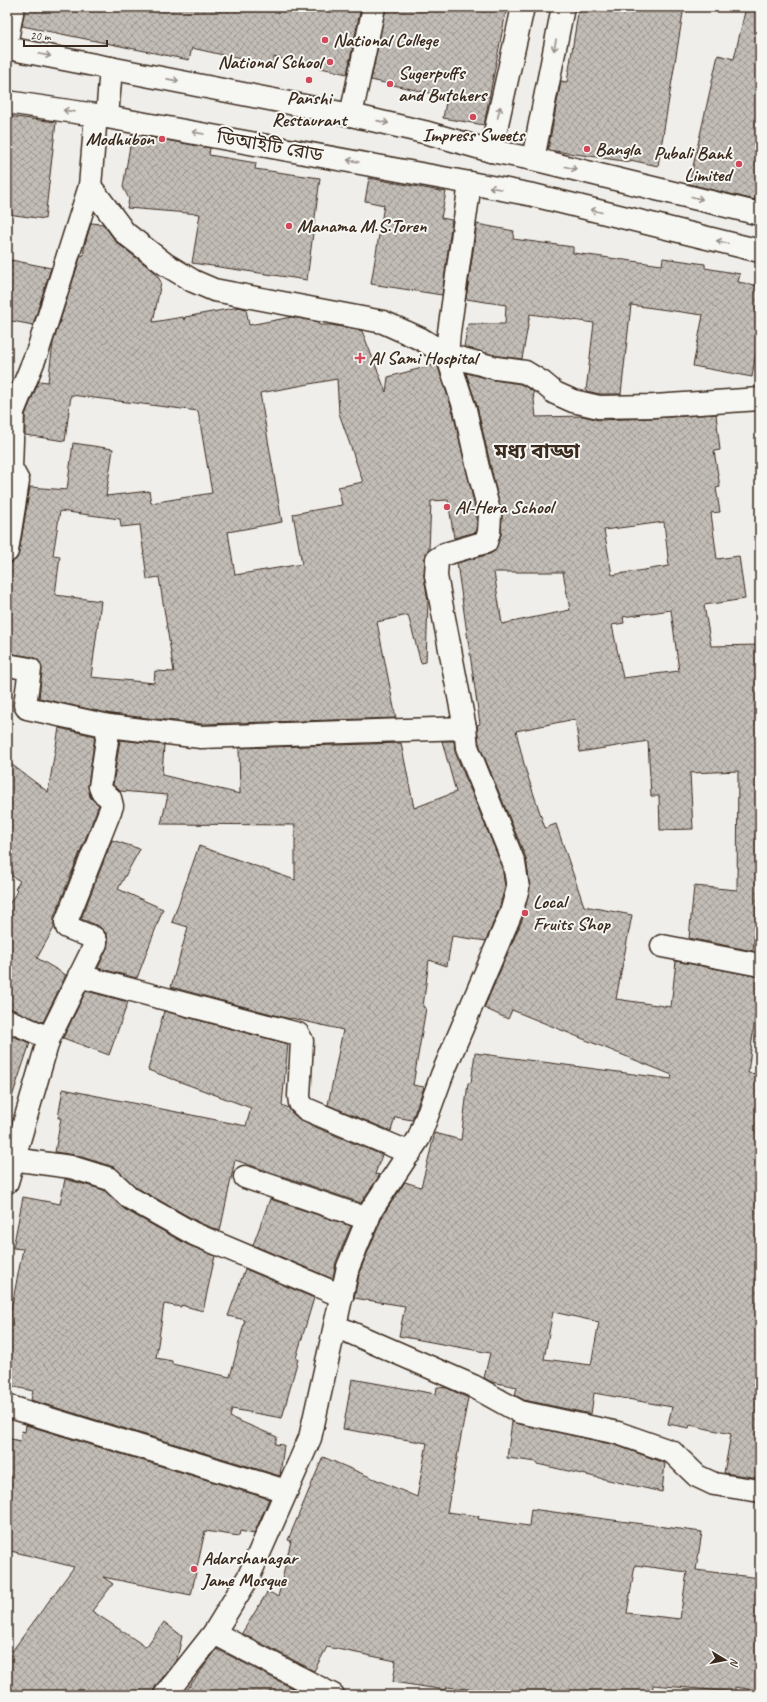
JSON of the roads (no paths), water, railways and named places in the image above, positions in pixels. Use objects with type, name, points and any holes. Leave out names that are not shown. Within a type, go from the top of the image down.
[{"type":"street","points":[[7,40],[13,7]]},
{"type":"street","points":[[351,115],[374,7]]},
{"type":"street","points":[[491,150],[523,7]]},
{"type":"street","points":[[533,159],[563,7]]},
{"type":"street","points":[[7,48],[351,115],[428,133],[491,150],[760,213]]},
{"type":"street","points":[[7,552],[18,481],[11,468],[13,412],[38,350],[90,186],[101,116],[111,68]]},
{"type":"street","name":"ডিআইটি রোড","points":[[7,102],[101,116],[470,183],[533,196],[760,251]]},
{"type":"street","points":[[165,1695],[214,1633],[248,1576],[310,1438],[348,1267],[372,1208],[419,1138],[442,1075],[511,913],[518,888],[514,863],[467,747],[465,728],[435,566],[437,559],[445,554],[486,542],[489,532],[490,515],[465,409],[447,355],[470,183]]},
{"type":"street","points":[[90,186],[124,233],[165,264],[193,281],[214,290],[383,322],[421,339],[447,355],[496,368],[525,372],[543,383],[555,393],[573,401],[599,407],[654,406],[760,399]]},
{"type":"street","points":[[7,665],[30,669],[25,705],[27,708],[109,726],[201,737],[465,728]]},
{"type":"street","points":[[7,1182],[12,1159],[49,1038],[96,940],[67,927],[66,922],[112,806],[110,798],[102,792],[100,787],[109,726]]},
{"type":"street","points":[[662,946],[760,966]]},
{"type":"street","points":[[79,976],[298,1034],[302,1041],[299,1096],[300,1102],[303,1106],[306,1109],[410,1153]]},
{"type":"street","points":[[7,1020],[49,1038]]},
{"type":"street","points":[[12,1159],[72,1167],[110,1179],[130,1198],[194,1234],[342,1296]]},
{"type":"street","points":[[245,1176],[368,1219]]},
{"type":"street","points":[[335,1328],[347,1331],[474,1386],[520,1412],[618,1433],[672,1452],[697,1476],[714,1484],[760,1490]]},
{"type":"street","points":[[7,1406],[286,1491]]},
{"type":"street","points":[[214,1633],[333,1695]]},
{"type":"place","name":"National College","points":[[325,40]]},
{"type":"place","name":"National School","points":[[330,62]]},
{"type":"place","name":"Panshi Restaurant","points":[[309,80]]},
{"type":"place","name":"Sugerpuffs and Butchers","points":[[390,84]]},
{"type":"place","name":"Impress Sweets","points":[[473,117]]},
{"type":"place","name":"Modhubon","points":[[162,139]]},
{"type":"place","name":"Bangla","points":[[587,149]]},
{"type":"place","name":"Pubali Bank Limited","points":[[739,164]]},
{"type":"place","name":"Manama M.S.Toren","points":[[289,226]]},
{"type":"place","name":"Al Sami Hospital","points":[[360,358]]},
{"type":"place","name":"Al-Hera School","points":[[447,507]]},
{"type":"place","name":"Local Fruits Shop","points":[[525,913]]},
{"type":"place","name":"Adarshanagar Jame Mosque","points":[[194,1569]]},
{"type":"district","name":"মধ্য বাড্ডা","points":[[537,451]]}]
